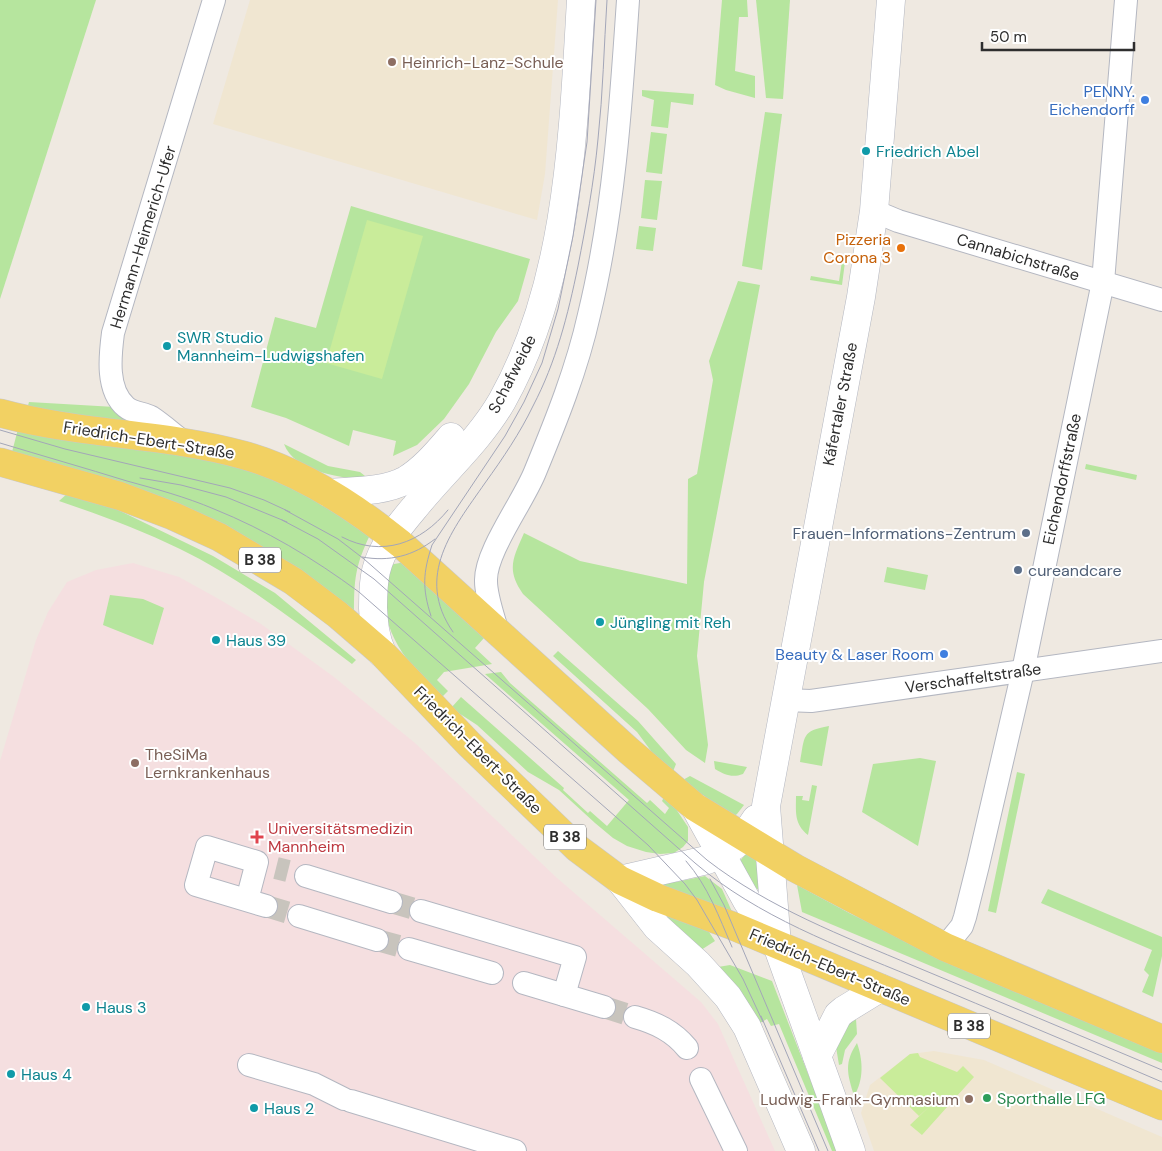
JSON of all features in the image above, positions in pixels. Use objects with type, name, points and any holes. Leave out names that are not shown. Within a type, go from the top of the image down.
[{"type":"main road","name":"Schafweide","points":[[382,653],[376,640],[374,626],[374,579],[380,559],[392,537],[422,497],[473,441],[501,403],[528,350],[543,304],[557,240],[567,178],[574,110],[581,0]]},
{"type":"main road","name":"Käfertaler Straße","points":[[851,1151],[777,945],[766,806],[874,212],[891,0]]},
{"type":"main road","points":[[329,493],[378,488],[406,480],[430,461],[475,410],[510,362],[528,350]]},
{"type":"main road","name":"Friedrich-Ebert-Straße","points":[[3,414],[76,430],[185,443],[243,455],[289,471],[329,493],[392,537],[437,575],[498,633],[628,750],[695,806],[743,838],[769,854],[945,947],[1161,1034]]},
{"type":"main road","name":"Friedrich-Ebert-Straße","points":[[0,462],[148,506],[173,516],[219,537],[293,580],[382,653],[469,744],[577,848],[620,880],[658,898],[777,945],[1162,1106]]},
{"type":"main road","points":[[695,806],[747,900],[777,945]]},
{"type":"main road","name":"Käfertaler Straße","points":[[620,880],[700,862],[721,853],[734,846],[743,838],[766,806]]},
{"type":"main road","points":[[620,880],[657,927],[698,964],[728,997],[747,1027],[801,1151]]},
{"type":"main road","points":[[818,1056],[838,1016],[844,1010],[880,988]]},
{"type":"street","name":"Hermann-Heimerich-Ufer","points":[[185,443],[149,416],[135,412],[125,406],[112,381],[110,355],[120,310],[214,0]]},
{"type":"street","points":[[498,633],[486,583],[486,569],[532,482],[566,395],[589,315],[602,249],[613,174],[628,0]]},
{"type":"street","name":"Eichendorffstraße","points":[[945,947],[962,926],[966,917],[1006,749],[1103,282],[1126,0]]},
{"type":"street","name":"Cannabichstraße","points":[[874,212],[898,222],[1162,300]]},
{"type":"street","name":"Verschaffeltstraße","points":[[784,700],[811,701],[1162,651]]},
{"type":"street","points":[[284,870],[257,903],[196,885],[206,847],[284,870],[390,902]]},
{"type":"street","points":[[421,911],[575,956],[564,995]]},
{"type":"street","points":[[298,916],[377,940]]},
{"type":"street","points":[[409,949],[604,1007]]},
{"type":"street","points":[[635,1017],[660,1026],[690,1059],[736,1151]]},
{"type":"street","points":[[249,1065],[314,1084],[348,1100],[515,1151]]},
{"type":"shaded area","name":"Heinrich-Lanz-Schule","points":[[250,0],[558,0],[545,174],[537,220],[213,124]]},
{"type":"shaded area","name":"Universitätsmedizin Mannheim","points":[[133,563],[179,577],[217,598],[261,624],[334,677],[415,743],[557,878],[701,1002],[718,1024],[775,1151],[0,1151],[0,761],[36,640],[48,612],[67,582],[96,570]]},
{"type":"shaded area","name":"Ludwig-Frank-Gymnasium","points":[[934,1051],[984,1060],[1162,1137],[1162,1151],[874,1151],[861,1113],[870,1085],[910,1054]]},
{"type":"green space","points":[[0,0],[96,0],[0,299]]},
{"type":"green space","points":[[722,0],[747,0],[748,17],[739,17],[735,71],[755,76],[755,98],[715,85]]},
{"type":"green space","points":[[756,0],[790,0],[783,99],[766,98]]},
{"type":"green space","points":[[642,90],[694,94],[693,105],[671,102],[668,128],[651,126],[654,100],[642,96]]},
{"type":"green space","points":[[765,112],[782,114],[762,270],[742,266]]},
{"type":"green space","points":[[651,132],[667,134],[662,174],[646,172]]},
{"type":"green space","points":[[645,180],[662,181],[657,220],[641,218]]},
{"type":"green space","points":[[351,206],[530,259],[518,301],[496,332],[469,384],[444,419],[417,445],[393,456],[396,441],[353,430],[349,446],[286,418],[251,407],[275,317],[316,328]]},
{"type":"green space","points":[[367,220],[423,236],[382,379],[326,363]]},
{"type":"green space","points":[[639,226],[656,228],[653,251],[636,249]]},
{"type":"green space","points":[[842,261],[845,262],[842,285],[810,280],[811,276],[839,281]]},
{"type":"green space","points":[[738,281],[760,285],[704,582],[697,656],[708,745],[705,763],[686,750],[648,709],[523,594],[514,578],[513,564],[524,533],[580,561],[687,584],[688,479],[697,474],[713,380],[709,361]]},
{"type":"green space","points":[[29,402],[115,407],[152,424],[27,409]]},
{"type":"green space","points":[[18,429],[206,458],[244,467],[319,499],[370,535],[356,573],[354,614],[12,452]]},
{"type":"green space","points":[[284,444],[328,466],[360,472],[370,480],[334,476],[309,467],[290,454]]},
{"type":"green space","points":[[1086,464],[1137,475],[1136,480],[1085,469]]},
{"type":"green space","points":[[68,493],[116,509],[213,556],[275,593],[356,660],[352,664],[269,602],[203,561],[135,529],[59,501]]},
{"type":"green space","points":[[405,562],[484,638],[475,648],[492,664],[444,672],[437,680],[448,691],[440,699],[402,652],[389,626],[385,596],[389,565]]},
{"type":"green space","points":[[887,567],[928,575],[925,590],[884,582]]},
{"type":"green space","points":[[110,595],[143,599],[164,608],[153,645],[103,625]]},
{"type":"green space","points":[[558,651],[638,721],[676,764],[672,774],[660,763],[637,732],[553,656]]},
{"type":"green space","points":[[501,672],[510,683],[647,803],[650,800],[665,814],[669,808],[662,801],[664,797],[676,809],[688,827],[688,841],[683,847],[674,853],[660,854],[627,846],[613,838],[559,790],[528,772],[477,725],[451,708],[461,697],[564,788],[563,790],[588,813],[590,811],[607,826],[629,800],[485,674]]},
{"type":"green space","points":[[829,726],[822,766],[800,762],[806,736],[813,730]]},
{"type":"green space","points":[[920,758],[936,761],[918,846],[862,812],[873,764]]},
{"type":"green space","points":[[714,761],[747,767],[743,774],[729,775],[715,769]]},
{"type":"green space","points":[[1017,772],[1025,774],[996,913],[988,911]]},
{"type":"green space","points":[[690,776],[744,805],[733,817],[681,781]]},
{"type":"green space","points":[[812,785],[817,786],[808,835],[803,831],[798,822],[796,796],[803,796],[802,800],[809,801]]},
{"type":"green space","points":[[746,854],[762,863],[768,896],[748,883],[738,863]]},
{"type":"green space","points":[[705,876],[722,889],[733,914],[653,884],[654,879],[676,882]]},
{"type":"green space","points":[[797,885],[851,914],[959,966],[1162,1051],[1162,1063],[802,912]]},
{"type":"green space","points":[[1048,889],[1162,937],[1162,956],[1153,997],[1142,992],[1149,975],[1144,970],[1152,950],[1041,903]]},
{"type":"green space","points":[[667,915],[707,929],[715,941],[701,950],[665,919]]},
{"type":"green space","points":[[730,965],[772,981],[838,1151],[832,1151],[779,1024],[771,1026],[767,1019],[758,1024],[718,967]]},
{"type":"green space","points":[[856,1019],[857,1034],[845,1050],[842,1064],[839,1065],[836,1047],[842,1025]]},
{"type":"green space","points":[[857,1043],[861,1077],[854,1096],[848,1062]]},
{"type":"green space","points":[[918,1053],[920,1057],[957,1072],[963,1066],[974,1077],[922,1135],[910,1125],[931,1105],[919,1116],[880,1078],[910,1054]]},
{"type":"tunnel","points":[[276,868],[288,871]]},
{"type":"tunnel","points":[[391,902],[421,911]]},
{"type":"tunnel","points":[[266,906],[299,916]]},
{"type":"tunnel","points":[[377,940],[409,949]]},
{"type":"tunnel","points":[[604,1007],[635,1017]]},
{"type":"tram line","points":[[431,616],[426,597],[425,572],[432,545],[505,436],[524,402],[542,363],[558,309],[573,236],[587,142],[596,0]]},
{"type":"tram line","points":[[453,632],[442,611],[437,592],[438,572],[442,554],[461,518],[505,455],[528,416],[555,355],[570,302],[587,219],[596,155],[607,0]]},
{"type":"tram line","points":[[0,430],[65,449],[230,488],[290,512]]},
{"type":"tram line","points":[[0,443],[171,493],[214,509],[252,526],[289,546],[359,592],[648,845],[685,884],[697,900],[743,979],[763,1022]]},
{"type":"tram line","points":[[140,478],[181,485],[226,497],[287,522]]},
{"type":"tram line","points":[[285,510],[338,539],[364,559],[707,860],[756,893],[834,932],[1162,1070]]},
{"type":"tram line","points":[[342,537],[372,546],[400,544],[426,531],[448,510]]},
{"type":"tram line","points":[[282,520],[318,539],[374,579],[695,863],[745,899],[799,929],[828,942],[1162,1082]]},
{"type":"tram line","points":[[362,557],[382,559],[401,556],[418,550],[435,539]]},
{"type":"tram line","points":[[686,861],[707,891],[732,947]]},
{"type":"tram line","points":[[710,879],[724,905],[828,1151]]},
{"type":"tram line","points":[[761,1016],[819,1151]]},
{"type":"place","name":"Heinrich-Lanz-Schule","points":[[392,62]]},
{"type":"place","name":"PENNY. Eichendorff","points":[[1145,100]]},
{"type":"place","name":"Friedrich Abel","points":[[866,151]]},
{"type":"place","name":"Pizzeria Corona 3","points":[[901,248]]},
{"type":"place","name":"SWR Studio Mannheim-Ludwigshafen","points":[[167,346]]},
{"type":"place","name":"Frauen-Informations-Zentrum","points":[[1026,533]]},
{"type":"place","name":"cureandcare","points":[[1018,570]]},
{"type":"place","name":"Jüngling mit Reh","points":[[600,622]]},
{"type":"place","name":"Haus 39","points":[[216,640]]},
{"type":"place","name":"Beauty & Laser Room","points":[[944,654]]},
{"type":"place","name":"TheSiMa Lernkrankenhaus","points":[[135,763]]},
{"type":"place","name":"Universitätsmedizin Mannheim","points":[[257,837]]},
{"type":"place","name":"Haus 3","points":[[86,1007]]},
{"type":"place","name":"Haus 4","points":[[11,1074]]},
{"type":"place","name":"Sporthalle LFG","points":[[987,1098]]},
{"type":"place","name":"Ludwig-Frank-Gymnasium","points":[[969,1099]]},
{"type":"place","name":"Haus 2","points":[[254,1108]]}]
